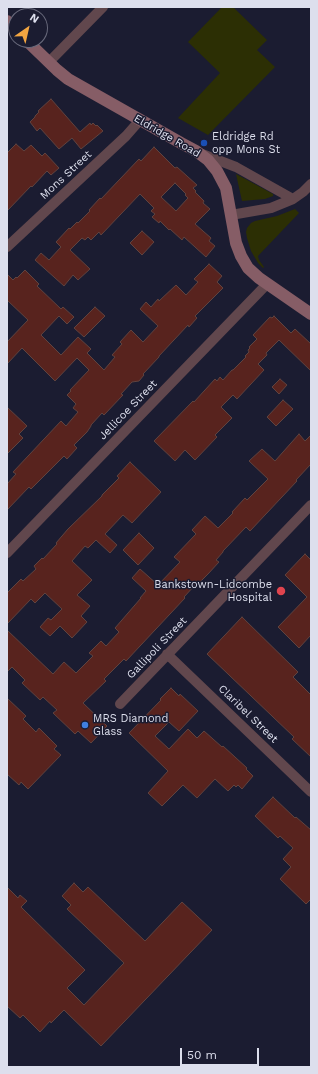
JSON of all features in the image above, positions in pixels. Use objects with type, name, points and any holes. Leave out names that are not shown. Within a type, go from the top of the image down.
[{"type":"street","points":[[49,62],[103,7]]},
{"type":"street","name":"Eldridge Road","points":[[34,48],[68,79],[196,151],[208,160],[217,171],[226,188],[236,243],[248,268],[253,274],[311,314]]},
{"type":"street","name":"Mons Street","points":[[7,247],[126,136],[140,120]]},
{"type":"street","points":[[196,151],[236,167],[293,199]]},
{"type":"street","points":[[231,215],[271,208],[293,199],[311,184]]},
{"type":"street","name":"Jellicoe Street","points":[[7,553],[267,284]]},
{"type":"street","name":"Gallipoli Street","points":[[120,704],[311,505]]},
{"type":"street","name":"Claribel Street","points":[[167,654],[311,792]]},
{"type":"green space","points":[[222,7],[233,7],[267,40],[257,50],[275,67],[208,135],[178,118],[220,73],[188,42]]},
{"type":"green space","points":[[236,174],[273,194],[273,196],[265,199],[242,201]]},
{"type":"green space","points":[[295,209],[299,213],[258,256],[264,267],[263,268],[258,263],[251,251],[247,238],[247,228],[255,221],[277,216]]},
{"type":"building","points":[[51,99],[80,132],[90,123],[91,125],[93,123],[96,126],[97,125],[103,131],[81,149],[72,138],[59,149],[40,128],[37,131],[30,122],[39,112],[38,111]]},
{"type":"building","points":[[16,144],[24,151],[31,145],[42,156],[45,153],[59,168],[51,175],[47,171],[7,211],[7,153]]},
{"type":"building","points":[[154,147],[175,168],[177,167],[197,185],[193,188],[196,191],[195,192],[204,201],[203,203],[210,209],[195,224],[211,238],[209,241],[215,246],[206,257],[184,237],[182,240],[160,221],[159,223],[152,217],[155,214],[151,211],[154,208],[140,194],[101,235],[99,232],[91,240],[88,237],[85,240],[82,238],[70,250],[90,269],[78,280],[73,275],[64,286],[35,260],[41,253],[49,260],[61,247],[56,242],[69,228],[70,229],[77,222],[78,223],[100,198],[101,199],[139,159],[141,161]],"holes":[[[175,183],[186,194],[185,195],[188,198],[176,211],[161,197]]]},
{"type":"building","points":[[142,231],[154,242],[142,255],[130,243]]},
{"type":"building","points":[[209,264],[222,276],[217,282],[223,288],[195,316],[197,318],[189,327],[188,325],[159,356],[143,374],[144,375],[139,381],[132,382],[121,394],[123,395],[104,415],[102,413],[91,425],[87,432],[74,445],[77,448],[67,459],[64,456],[31,489],[29,487],[7,510],[7,484],[16,474],[13,472],[61,421],[66,426],[78,412],[73,408],[76,404],[67,395],[89,370],[77,358],[55,381],[22,348],[7,364],[7,342],[28,320],[7,300],[7,274],[13,280],[25,270],[39,284],[37,286],[61,309],[63,307],[74,317],[67,324],[59,316],[41,335],[61,355],[78,337],[91,349],[87,353],[104,370],[115,357],[112,355],[122,344],[120,342],[131,330],[143,342],[158,326],[140,309],[146,302],[151,307],[158,299],[159,301],[176,285],[186,295],[198,282],[194,279]]},
{"type":"building","points":[[95,307],[105,316],[84,337],[74,328]]},
{"type":"building","points":[[274,316],[291,333],[295,329],[311,344],[311,371],[279,340],[266,353],[267,355],[258,364],[264,370],[237,399],[233,395],[221,407],[232,418],[215,435],[217,437],[195,460],[185,450],[175,461],[154,441],[215,379],[217,381],[220,377],[223,380],[246,357],[245,356],[249,352],[249,347],[257,339],[253,335],[270,317],[272,318]]},
{"type":"building","points":[[280,379],[287,385],[279,394],[272,387]]},
{"type":"building","points":[[283,400],[293,409],[276,426],[267,417]]},
{"type":"building","points":[[7,407],[27,426],[19,434],[23,438],[7,454]]},
{"type":"building","points":[[299,434],[305,441],[311,435],[311,464],[250,531],[246,527],[223,551],[216,560],[219,562],[208,574],[196,586],[195,585],[184,597],[185,598],[126,661],[124,659],[104,679],[106,681],[83,703],[107,726],[91,743],[78,731],[75,734],[53,713],[57,710],[43,697],[40,700],[22,683],[25,680],[12,667],[7,672],[7,630],[53,674],[64,662],[76,673],[93,656],[89,653],[101,641],[106,646],[119,632],[115,628],[146,591],[132,578],[140,569],[158,585],[180,562],[174,557],[196,534],[192,530],[205,516],[218,528],[245,498],[247,500],[268,479],[249,461],[262,449],[275,461]]},
{"type":"building","points":[[130,462],[161,492],[132,523],[123,515],[105,534],[117,545],[110,553],[96,540],[88,548],[85,546],[72,561],[92,580],[77,595],[90,606],[81,616],[87,622],[72,638],[60,626],[50,636],[40,627],[48,618],[51,620],[62,609],[45,593],[35,603],[31,599],[7,624],[7,593],[21,579],[23,581],[36,569],[34,566],[42,558],[43,559],[68,529],[119,478],[117,476]]},
{"type":"building","points":[[139,533],[154,548],[138,565],[123,550]]},
{"type":"building","points":[[305,554],[311,560],[311,635],[299,648],[278,627],[307,597],[285,575]]},
{"type":"building","points":[[242,617],[298,672],[293,677],[311,695],[311,757],[292,739],[294,737],[207,654]]},
{"type":"building","points":[[171,688],[179,696],[180,694],[198,711],[179,731],[169,722],[155,736],[169,749],[188,729],[197,738],[204,731],[247,768],[246,769],[253,776],[242,789],[238,785],[236,787],[234,785],[228,791],[215,779],[197,798],[183,785],[162,806],[148,793],[168,771],[129,733]]},
{"type":"building","points":[[7,698],[26,716],[23,719],[36,732],[39,728],[57,746],[54,749],[61,755],[28,789],[21,782],[19,785],[7,774]]},
{"type":"building","points":[[273,797],[295,818],[296,817],[311,830],[311,899],[306,904],[280,879],[291,867],[283,859],[293,848],[280,836],[278,838],[255,816]]},
{"type":"building","points":[[74,883],[83,892],[88,887],[145,941],[182,902],[212,930],[101,1046],[64,1010],[51,1023],[50,1021],[40,1032],[23,1015],[20,1018],[7,1006],[7,887],[18,898],[20,895],[27,901],[21,907],[85,970],[67,988],[84,1005],[124,963],[67,909],[71,905],[62,896]]},
{"type":"place","name":"Eldridge Rd opp Mons St","points":[[204,143]]},
{"type":"place","name":"Bankstown-Lidcombe Hospital","points":[[281,591]]},
{"type":"place","name":"MRS Diamond Glass","points":[[85,725]]}]
